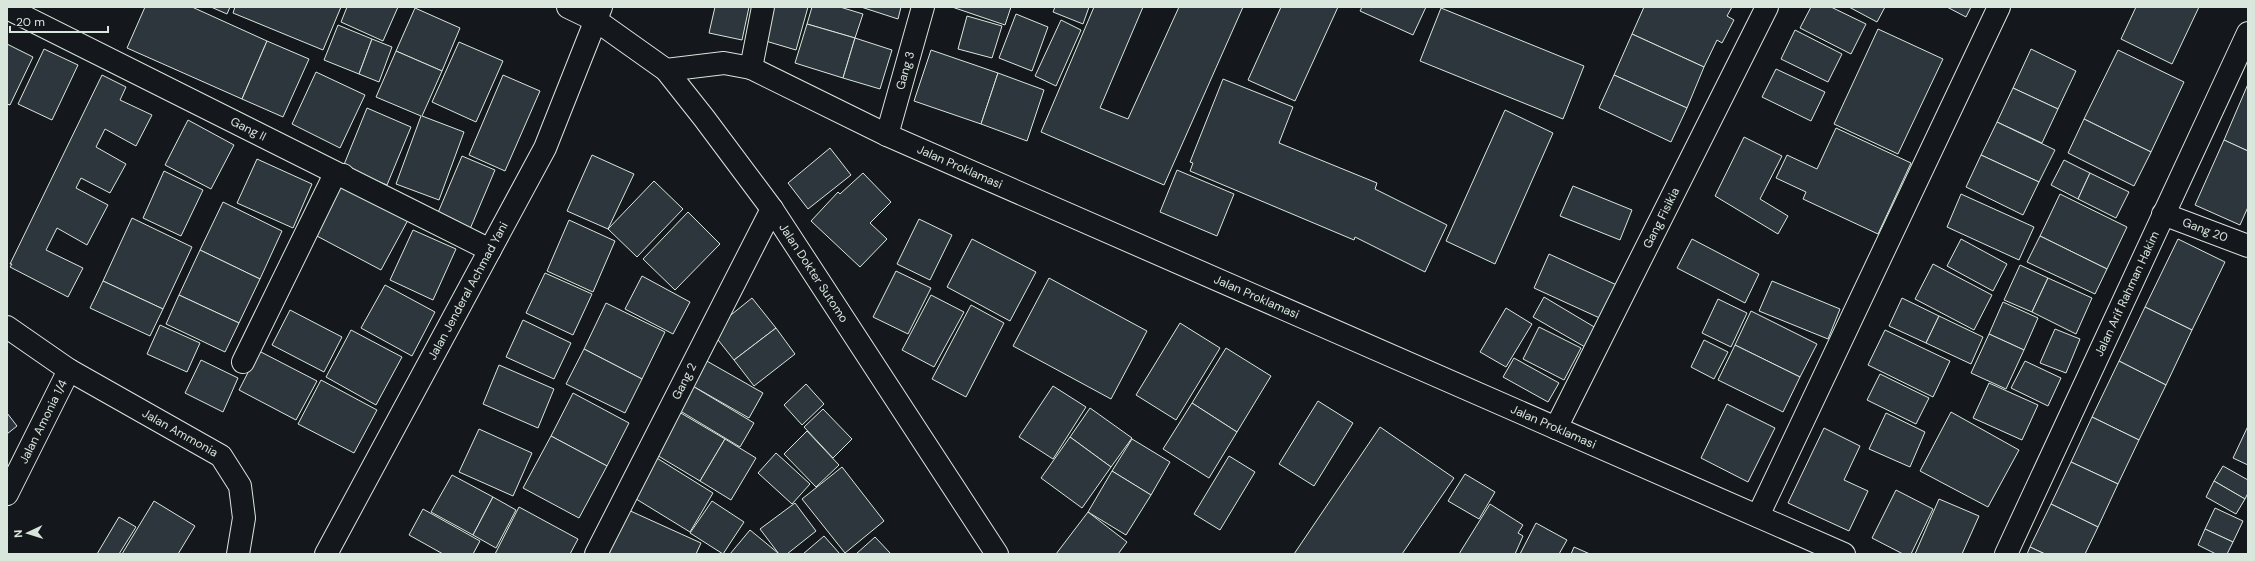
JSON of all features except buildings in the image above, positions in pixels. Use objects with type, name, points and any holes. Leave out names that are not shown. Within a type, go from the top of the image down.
[{"type":"main road","name":"Jalan Dokter Sutomo","points":[[568,7],[600,14],[666,70],[772,209],[997,554]]},
{"type":"main road","points":[[752,68],[763,7]]},
{"type":"main road","name":"Gang 3","points":[[887,135],[923,7]]},
{"type":"main road","name":"Gang Fisikia","points":[[1556,428],[1766,7]]},
{"type":"main road","points":[[1758,516],[1998,7]]},
{"type":"main road","name":"Gang II","points":[[7,8],[343,175],[490,250]]},
{"type":"main road","name":"Jalan Jenderal Achmad Yani","points":[[326,554],[545,148],[600,14]]},
{"type":"main road","name":"Jalan Arif Rahman Hakim","points":[[2006,554],[2248,33]]},
{"type":"main road","name":"Jalan Proklamasi","points":[[666,70],[724,63],[752,68],[887,135],[1841,553]]},
{"type":"main road","points":[[243,362],[333,178],[343,175]]},
{"type":"main road","name":"Gang 2","points":[[596,554],[772,209]]},
{"type":"main road","name":"Gang 20","points":[[2163,214],[2248,246]]},
{"type":"main road","name":"Jalan Ammonia","points":[[7,327],[69,370],[221,456],[240,486],[244,518],[238,554]]},
{"type":"main road","name":"Jalan Amonia 1/4","points":[[7,494],[69,370]]}]
